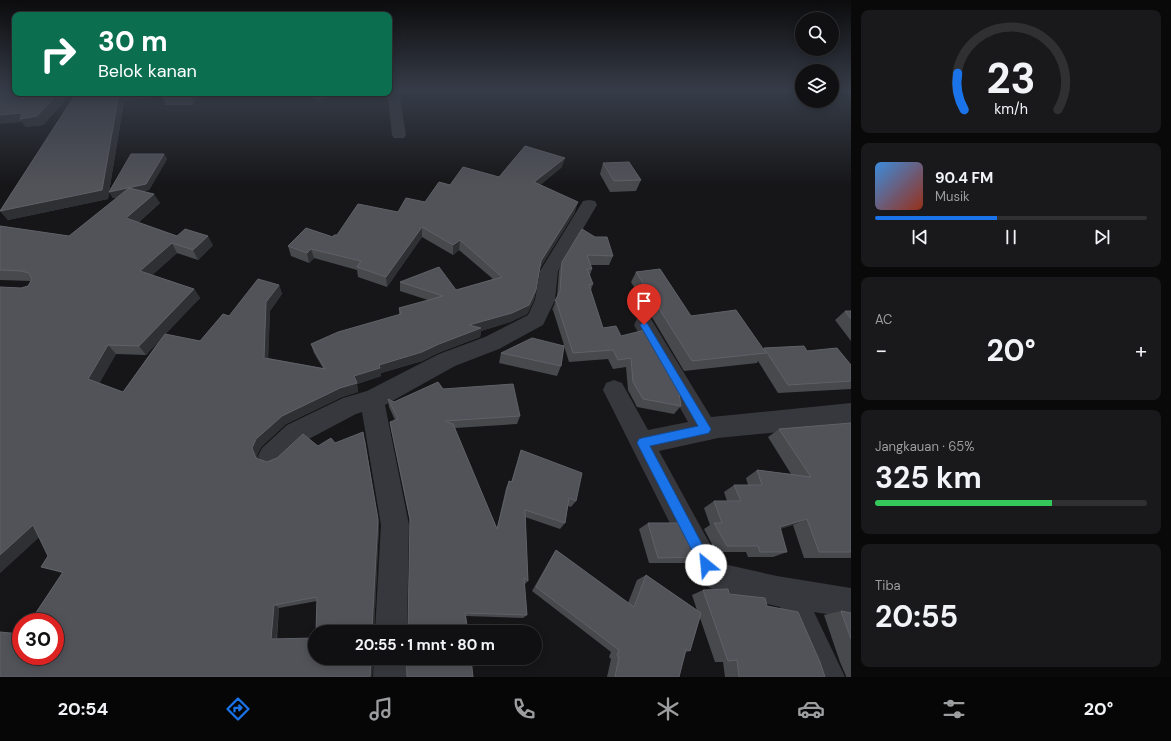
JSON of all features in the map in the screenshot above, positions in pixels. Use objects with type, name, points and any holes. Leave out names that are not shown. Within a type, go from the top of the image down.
[{"type":"street","points":[[397,122],[399,135]]},
{"type":"street","points":[[271,456],[296,433],[351,405],[372,400],[447,360],[492,343],[536,320],[545,300],[548,272],[589,205]]},
{"type":"street","points":[[644,325],[705,429]]},
{"type":"street","points":[[614,390],[706,565],[720,578],[790,593],[851,603]]},
{"type":"street","points":[[372,400],[395,525],[391,625]]},
{"type":"street","points":[[642,443],[718,427],[851,414]]},
{"type":"street","points":[[790,593],[818,658],[828,677]]},
{"type":"street","points":[[390,665],[390,677]]},
{"type":"building","points":[[58,122],[114,122],[102,190],[0,211]]},
{"type":"building","points":[[525,146],[565,158],[534,182],[578,202],[541,261],[536,290],[529,305],[512,313],[469,325],[481,328],[422,352],[379,365],[380,368],[354,376],[357,383],[340,388],[282,416],[256,439],[252,448],[256,458],[267,462],[277,458],[303,434],[318,446],[331,438],[335,443],[363,432],[378,519],[372,625],[316,625],[317,597],[274,605],[271,639],[308,638],[308,665],[371,665],[370,677],[0,677],[0,632],[12,633],[12,665],[64,665],[64,613],[36,613],[63,572],[41,567],[48,556],[33,525],[0,555],[0,287],[21,288],[28,286],[32,279],[29,273],[0,270],[0,226],[69,236],[129,188],[154,194],[126,218],[177,236],[185,229],[208,236],[193,250],[172,243],[140,271],[194,289],[139,346],[108,345],[88,379],[123,392],[165,334],[200,341],[223,314],[229,316],[258,279],[279,285],[266,302],[264,358],[325,369],[311,344],[338,332],[401,314],[399,308],[443,296],[400,282],[439,267],[456,290],[502,277],[460,240],[453,245],[422,227],[386,277],[357,267],[361,261],[311,249],[307,253],[288,246],[306,228],[333,237],[334,235],[337,235],[358,204],[398,212],[406,198],[425,202],[439,182],[450,185],[463,167],[499,177]]},
{"type":"building","points":[[131,154],[164,154],[146,184],[109,192]]},
{"type":"building","points":[[629,162],[641,180],[614,181],[603,163]]},
{"type":"building","points":[[582,229],[595,237],[607,237],[613,256],[587,255],[592,269],[587,269],[593,284],[589,285],[603,328],[616,326],[621,336],[645,330],[678,387],[681,406],[643,399],[633,382],[631,358],[618,360],[613,350],[573,353],[555,301],[560,291],[562,262]]},
{"type":"building","points":[[660,269],[691,316],[736,310],[766,353],[692,361],[636,272]]},
{"type":"building","points":[[845,311],[851,311],[851,319]]},
{"type":"building","points":[[532,338],[564,346],[561,366],[501,353]]},
{"type":"building","points":[[804,346],[807,351],[837,348],[851,365],[851,381],[788,385],[764,348]]},
{"type":"building","points":[[438,382],[443,389],[513,384],[520,416],[445,421],[453,424],[497,529],[509,481],[512,482],[521,450],[582,473],[576,501],[569,498],[565,523],[525,510],[528,581],[524,578],[527,615],[465,613],[467,625],[408,625],[410,519],[390,422],[398,419],[388,399],[394,402]]},
{"type":"building","points":[[851,423],[851,552],[819,552],[807,519],[780,527],[787,552],[760,552],[758,546],[727,546],[714,523],[722,523],[714,501],[741,501],[734,485],[762,485],[757,470],[811,477],[779,429]]},
{"type":"building","points":[[648,523],[681,523],[699,557],[658,558]]},
{"type":"building","points":[[556,550],[634,607],[646,575],[701,613],[690,651],[686,649],[679,677],[615,677],[619,650],[536,587]]},
{"type":"building","points":[[728,589],[729,594],[765,598],[767,606],[798,612],[825,677],[739,677],[737,660],[728,661],[703,590]]},
{"type":"building","points":[[841,611],[851,613],[851,639]]},
{"type":"building","points":[[406,665],[472,665],[473,677],[407,677]]},
{"type":"route","points":[[644,325],[705,429],[642,443],[706,565]]}]
